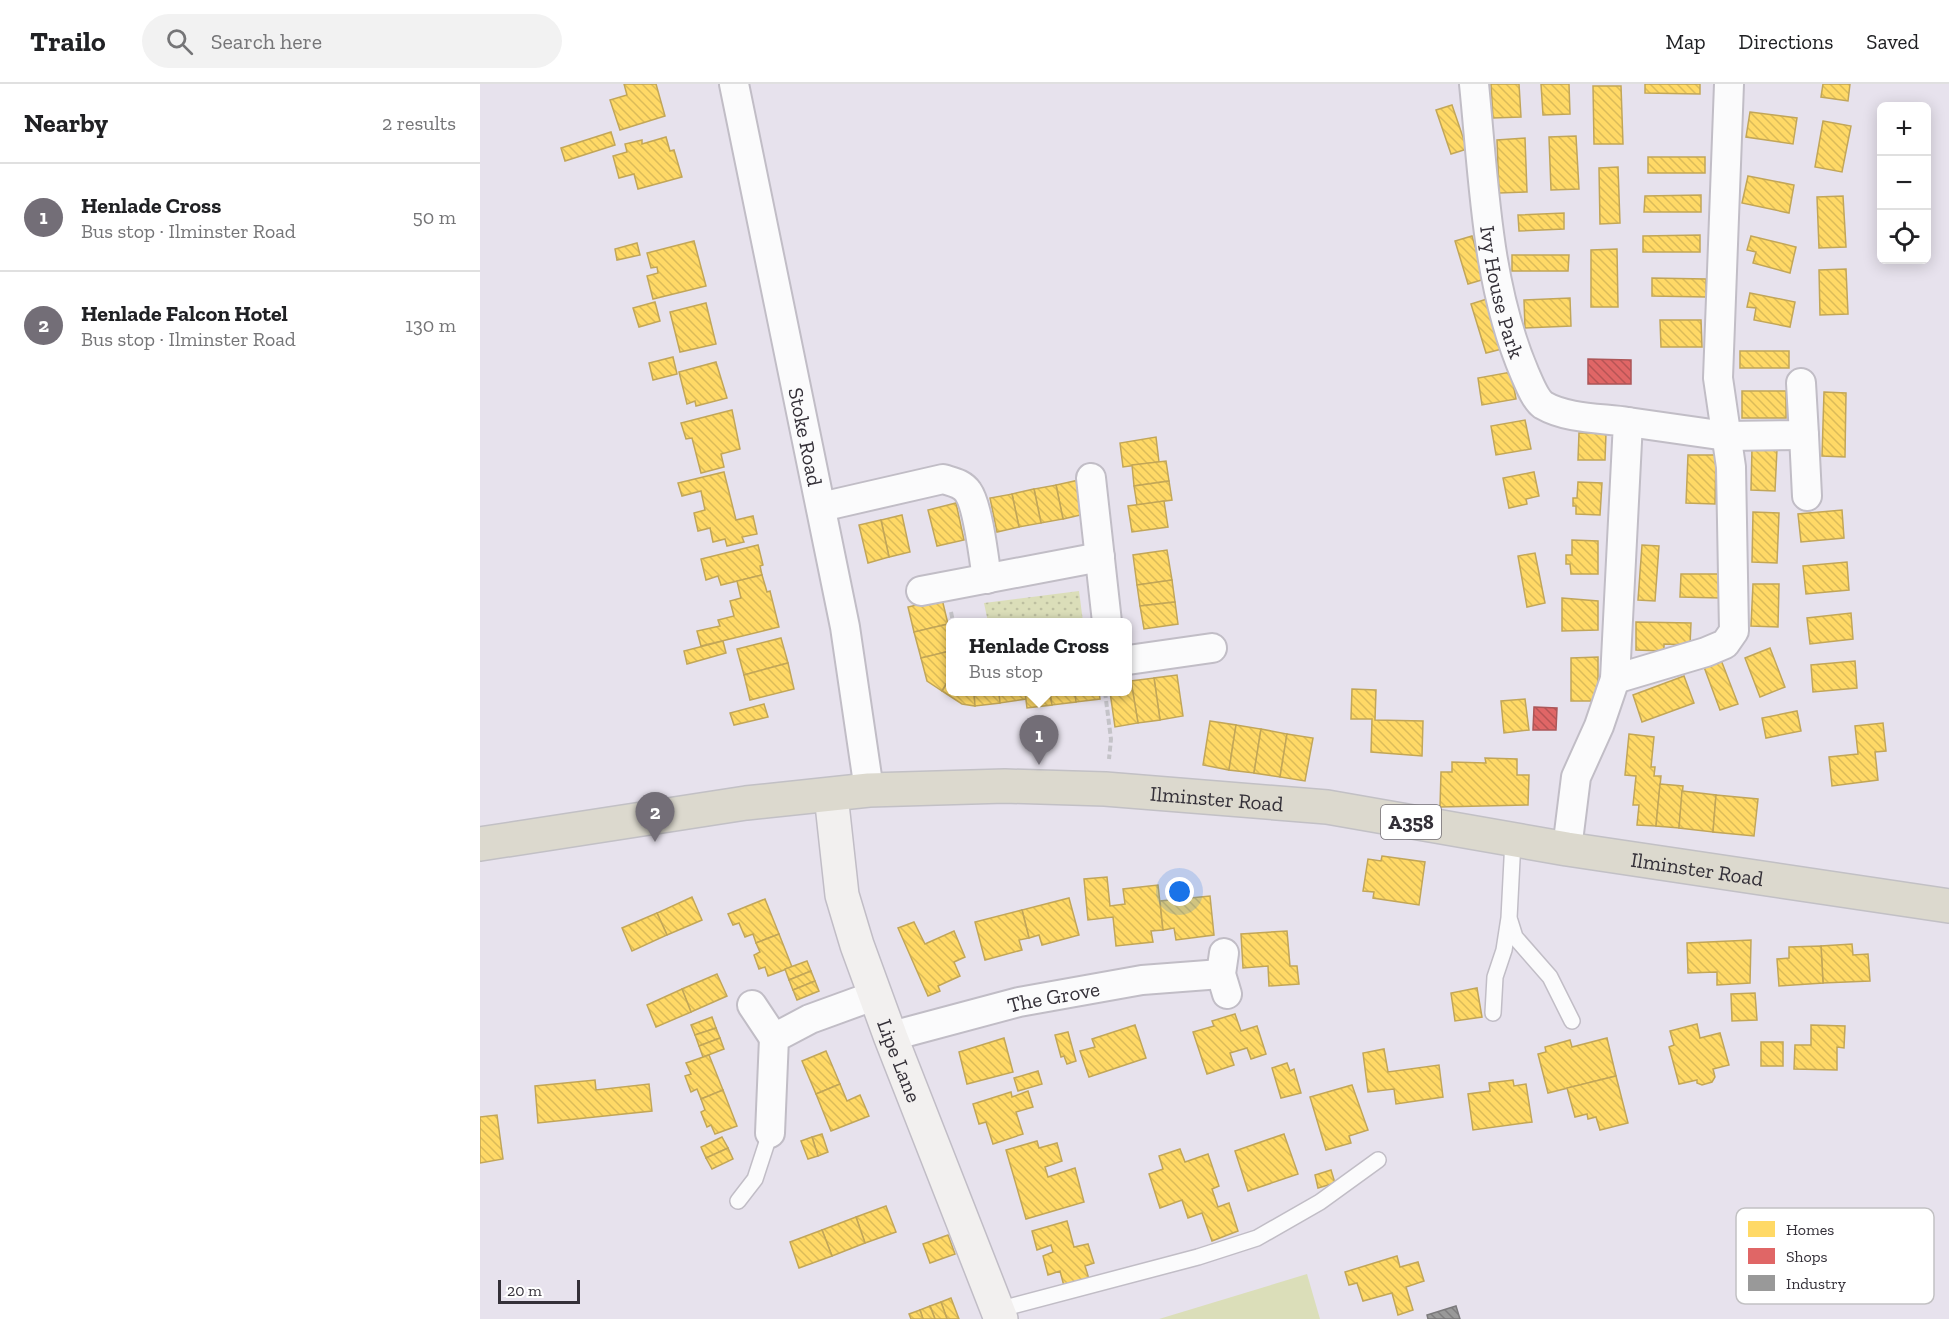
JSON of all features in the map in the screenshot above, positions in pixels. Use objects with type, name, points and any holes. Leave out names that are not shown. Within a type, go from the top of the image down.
[{"type":"highway","name":"Ilminster Road","points":[[480,844],[746,804],[869,790],[1005,786],[1105,789],[1327,807],[1567,849],[1949,906]]},
{"type":"street","name":"Stoke Road","points":[[734,84],[845,627],[869,790]]},
{"type":"street","name":"Ivy House Park","points":[[1474,84],[1492,258],[1500,300],[1517,355],[1541,404],[1560,412],[1726,436],[1804,435]]},
{"type":"street","points":[[1615,679],[1660,667],[1725,644],[1734,631],[1731,467],[1718,378],[1729,84]]},
{"type":"street","points":[[1801,383],[1807,496]]},
{"type":"street","points":[[1567,849],[1576,777],[1599,726],[1615,679],[1628,422]]},
{"type":"street","points":[[1091,478],[1107,618]]},
{"type":"street","points":[[821,507],[943,479],[958,483],[968,492],[973,504],[987,579]]},
{"type":"street","points":[[921,591],[1100,556]]},
{"type":"street","points":[[1132,659],[1212,648]]},
{"type":"street","name":"Lipe Lane","points":[[831,795],[842,895],[891,1038],[999,1314]]},
{"type":"street","name":"The Grove","points":[[891,1038],[1019,1002],[1142,980],[1224,974]]},
{"type":"street","points":[[774,1038],[810,1019],[876,994]]},
{"type":"street","points":[[752,1005],[774,1038],[770,1133]]},
{"type":"lane","points":[[1494,1013],[1495,977],[1509,918],[1513,840]]},
{"type":"lane","points":[[1509,918],[1515,937],[1550,977],[1572,1021]]},
{"type":"lane","points":[[738,1201],[755,1179],[770,1133]]},
{"type":"lane","points":[[999,1314],[1257,1238],[1320,1202],[1378,1160]]},
{"type":"path","points":[[1105,789],[1111,739],[1106,696]]},
{"type":"green space","points":[[1079,591],[1082,618],[987,618],[984,603]]},
{"type":"green space","points":[[1307,1274],[1320,1319],[1159,1319]]},
{"type":"building: Homes","points":[[624,84],[656,84],[665,116],[620,130],[610,100],[627,95]]},
{"type":"building: Homes","points":[[1491,84],[1519,84],[1521,117],[1493,118]]},
{"type":"building: Homes","points":[[1541,84],[1569,84],[1570,114],[1543,115]]},
{"type":"building: Homes","points":[[1645,84],[1700,84],[1700,94],[1645,93]]},
{"type":"building: Homes","points":[[1823,84],[1850,84],[1848,101],[1821,97]]},
{"type":"building: Homes","points":[[1593,86],[1621,86],[1623,144],[1594,144]]},
{"type":"building: Homes","points":[[1452,105],[1467,149],[1451,154],[1436,110]]},
{"type":"building: Homes","points":[[1750,112],[1797,118],[1793,144],[1746,137]]},
{"type":"building: Homes","points":[[1823,121],[1851,126],[1842,172],[1815,167]]},
{"type":"building: Homes","points":[[611,132],[615,145],[565,161],[561,148]]},
{"type":"building: Homes","points":[[1576,136],[1579,189],[1551,190],[1549,137]]},
{"type":"building: Homes","points":[[666,137],[670,151],[674,150],[682,177],[638,189],[634,174],[619,178],[613,156],[627,152],[625,144],[642,140],[642,144]]},
{"type":"building: Homes","points":[[1525,138],[1527,192],[1499,193],[1497,140]]},
{"type":"building: Homes","points":[[1648,157],[1705,157],[1705,173],[1648,173]]},
{"type":"building: Homes","points":[[1618,167],[1620,223],[1600,224],[1599,168]]},
{"type":"building: Homes","points":[[1748,176],[1794,185],[1789,213],[1742,203]]},
{"type":"building: Homes","points":[[1701,195],[1701,212],[1644,212],[1645,196]]},
{"type":"building: Homes","points":[[1843,196],[1846,247],[1819,248],[1817,197]]},
{"type":"building: Homes","points":[[1564,213],[1564,229],[1519,231],[1518,215]]},
{"type":"building: Homes","points":[[1700,235],[1700,252],[1643,252],[1643,236]]},
{"type":"building: Homes","points":[[1472,236],[1485,279],[1468,284],[1455,241]]},
{"type":"building: Homes","points":[[1751,236],[1796,247],[1790,273],[1753,263],[1756,252],[1747,250]]},
{"type":"building: Homes","points":[[694,241],[706,286],[653,299],[647,276],[658,273],[657,267],[651,268],[647,253]]},
{"type":"building: Homes","points":[[637,243],[640,255],[617,260],[615,249]]},
{"type":"building: Homes","points":[[1617,249],[1618,307],[1591,307],[1591,250]]},
{"type":"building: Homes","points":[[1512,255],[1569,255],[1568,271],[1512,271]]},
{"type":"building: Homes","points":[[1846,269],[1848,314],[1820,315],[1819,270]]},
{"type":"building: Homes","points":[[1652,278],[1706,279],[1706,297],[1652,296]]},
{"type":"building: Homes","points":[[1750,293],[1795,302],[1790,327],[1754,320],[1756,308],[1747,307]]},
{"type":"building: Homes","points":[[1570,298],[1571,326],[1525,328],[1524,300]]},
{"type":"building: Homes","points":[[1487,299],[1502,349],[1486,353],[1471,304]]},
{"type":"building: Homes","points":[[655,302],[660,321],[639,327],[633,308]]},
{"type":"building: Homes","points":[[706,303],[716,344],[680,352],[670,312]]},
{"type":"building: Homes","points":[[1660,320],[1701,320],[1702,347],[1661,347]]},
{"type":"building: Homes","points":[[1740,351],[1789,351],[1789,368],[1740,368]]},
{"type":"building: Homes","points":[[673,357],[677,374],[653,380],[649,363]]},
{"type":"building: Homes","points":[[716,362],[727,398],[696,406],[695,401],[687,404],[679,372]]},
{"type":"building: Homes","points":[[1511,372],[1516,399],[1482,405],[1478,378]]},
{"type":"building: Homes","points":[[1742,391],[1786,391],[1786,418],[1742,418]]},
{"type":"building: Homes","points":[[1824,392],[1846,393],[1845,457],[1822,456]]},
{"type":"building: Homes","points":[[732,410],[740,449],[721,454],[724,467],[701,473],[692,438],[686,439],[681,423]]},
{"type":"building: Homes","points":[[1525,420],[1531,449],[1496,455],[1491,426]]},
{"type":"building: Homes","points":[[1579,433],[1606,433],[1605,460],[1578,460]]},
{"type":"building: Homes","points":[[1156,437],[1159,462],[1123,467],[1120,443]]},
{"type":"building: Homes","points":[[1752,448],[1777,449],[1775,491],[1751,490]]},
{"type":"building: Homes","points":[[1688,455],[1716,455],[1715,504],[1686,503]]},
{"type":"building: Homes","points":[[1166,461],[1169,481],[1134,486],[1132,465]]},
{"type":"building: Homes","points":[[724,472],[736,520],[753,516],[757,534],[742,537],[744,542],[727,546],[725,539],[713,542],[710,528],[698,531],[694,513],[705,510],[701,491],[682,496],[678,483]]},
{"type":"building: Homes","points":[[1534,472],[1539,496],[1526,499],[1527,504],[1509,508],[1503,478]]},
{"type":"building: Homes","points":[[1079,480],[1085,514],[1063,519],[1056,485]]},
{"type":"building: Homes","points":[[1169,481],[1172,500],[1137,505],[1134,486]]},
{"type":"building: Homes","points":[[1578,482],[1602,483],[1600,515],[1576,514],[1573,498],[1577,498]]},
{"type":"building: Homes","points":[[1056,485],[1063,519],[1041,523],[1034,489]]},
{"type":"building: Homes","points":[[1034,489],[1041,523],[1019,527],[1012,494]]},
{"type":"building: Homes","points":[[1012,494],[1019,527],[997,532],[990,498]]},
{"type":"building: Homes","points":[[1164,501],[1168,527],[1132,532],[1128,506]]},
{"type":"building: Homes","points":[[956,503],[964,540],[937,546],[928,510]]},
{"type":"building: Homes","points":[[1842,510],[1844,538],[1801,542],[1798,514]]},
{"type":"building: Homes","points":[[1753,512],[1779,513],[1777,563],[1752,562]]},
{"type":"building: Homes","points":[[902,515],[910,552],[889,557],[881,520]]},
{"type":"building: Homes","points":[[881,520],[889,557],[868,563],[859,525]]},
{"type":"building: Homes","points":[[1572,540],[1598,541],[1598,574],[1571,574],[1570,564],[1566,564],[1566,555],[1572,555]]},
{"type":"building: Homes","points":[[758,545],[763,565],[760,566],[762,575],[721,585],[718,576],[706,580],[701,559]]},
{"type":"building: Homes","points":[[1642,545],[1659,546],[1655,601],[1638,600]]},
{"type":"building: Homes","points":[[1167,550],[1172,580],[1137,585],[1133,555]]},
{"type":"building: Homes","points":[[1535,553],[1545,603],[1527,607],[1518,556]]},
{"type":"building: Homes","points":[[1847,562],[1849,590],[1806,594],[1803,566]]},
{"type":"building: Homes","points":[[1681,574],[1721,574],[1720,598],[1680,597]]},
{"type":"building: Homes","points":[[762,575],[767,592],[770,591],[779,627],[701,646],[697,631],[720,626],[718,620],[734,616],[730,601],[741,598],[737,581]]},
{"type":"building: Homes","points":[[1172,580],[1175,602],[1140,606],[1137,585]]},
{"type":"building: Homes","points":[[1753,584],[1779,584],[1778,627],[1751,626]]},
{"type":"building: Homes","points":[[1562,598],[1598,601],[1598,630],[1562,631]]},
{"type":"building: Homes","points":[[942,599],[946,624],[914,632],[908,607]]},
{"type":"building: Homes","points":[[1175,602],[1178,624],[1144,629],[1140,606]]},
{"type":"building: Homes","points":[[1851,613],[1853,639],[1810,644],[1807,618]]},
{"type":"building: Homes","points":[[1636,622],[1691,623],[1690,645],[1664,644],[1664,651],[1636,650]]},
{"type":"building: Homes","points":[[946,624],[946,652],[921,658],[914,632]]},
{"type":"building: Homes","points":[[781,638],[788,663],[744,675],[737,649]]},
{"type":"building: Homes","points":[[723,641],[726,653],[687,664],[684,651]]},
{"type":"building: Homes","points":[[1770,648],[1785,687],[1760,697],[1745,658]]},
{"type":"building: Homes","points":[[946,652],[946,684],[942,691],[927,681],[921,658]]},
{"type":"building: Homes","points":[[1598,657],[1598,701],[1571,701],[1571,658]]},
{"type":"building: Homes","points":[[1721,660],[1738,704],[1720,710],[1704,667]]},
{"type":"building: Homes","points":[[1855,661],[1857,688],[1813,692],[1811,665]]},
{"type":"building: Homes","points":[[788,663],[794,689],[750,700],[744,675]]},
{"type":"building: Homes","points":[[1177,675],[1183,716],[1160,720],[1154,678]]},
{"type":"building: Homes","points":[[1684,676],[1694,703],[1642,722],[1633,695]]},
{"type":"building: Homes","points":[[1154,678],[1160,720],[1138,723],[1132,681]]},
{"type":"building: Homes","points":[[1132,687],[1138,723],[1115,727],[1111,696],[1132,696]]},
{"type":"building: Homes","points":[[1352,689],[1376,690],[1375,720],[1423,721],[1422,756],[1371,752],[1372,719],[1351,719]]},
{"type":"building: Homes","points":[[950,696],[974,696],[975,706],[962,704]]},
{"type":"building: Homes","points":[[974,696],[999,696],[1000,703],[975,706]]},
{"type":"building: Homes","points":[[999,696],[1026,696],[1026,699],[1000,703]]},
{"type":"building: Homes","points":[[1026,696],[1051,696],[1052,705],[1027,708]]},
{"type":"building: Homes","points":[[1051,696],[1075,696],[1076,702],[1052,705]]},
{"type":"building: Homes","points":[[1075,696],[1100,696],[1100,699],[1076,702]]},
{"type":"building: Homes","points":[[1525,699],[1529,730],[1504,733],[1501,701]]},
{"type":"building: Homes","points":[[764,704],[768,717],[734,725],[730,713]]},
{"type":"building: Homes","points":[[1797,711],[1801,731],[1766,738],[1762,718]]},
{"type":"building: Homes","points":[[1210,721],[1236,725],[1229,770],[1203,765]]},
{"type":"building: Homes","points":[[1883,723],[1886,751],[1875,752],[1878,780],[1832,786],[1829,757],[1858,754],[1855,726]]},
{"type":"building: Homes","points":[[1236,725],[1261,729],[1254,773],[1229,770]]},
{"type":"building: Homes","points":[[1261,729],[1287,734],[1280,777],[1254,773]]},
{"type":"building: Homes","points":[[1287,734],[1313,738],[1305,781],[1280,777]]},
{"type":"building: Homes","points":[[1629,734],[1654,737],[1651,767],[1655,767],[1654,776],[1661,776],[1656,826],[1637,825],[1639,805],[1633,805],[1636,776],[1625,775]]},
{"type":"building: Homes","points":[[1485,758],[1517,759],[1517,775],[1529,775],[1528,805],[1440,807],[1441,772],[1452,772],[1452,762],[1486,763]]},
{"type":"building: Homes","points":[[1660,784],[1683,786],[1679,828],[1656,826]]},
{"type":"building: Homes","points":[[1682,791],[1716,795],[1713,832],[1679,828]]},
{"type":"building: Homes","points":[[1716,795],[1758,799],[1754,836],[1713,832]]},
{"type":"building: Homes","points":[[1382,856],[1425,862],[1419,905],[1373,898],[1374,892],[1363,891],[1368,859],[1381,861]]},
{"type":"building: Homes","points":[[1107,877],[1110,906],[1125,904],[1123,889],[1158,885],[1163,930],[1151,931],[1153,942],[1116,946],[1113,917],[1088,920],[1084,879]]},
{"type":"building: Homes","points":[[1210,896],[1214,935],[1176,940],[1174,928],[1163,930],[1160,901]]},
{"type":"building: Homes","points":[[692,897],[702,920],[667,935],[657,913]]},
{"type":"building: Homes","points":[[1069,898],[1079,935],[1042,945],[1039,935],[1029,938],[1022,910]]},
{"type":"building: Homes","points":[[765,899],[779,934],[756,943],[753,934],[745,937],[739,923],[733,925],[728,914]]},
{"type":"building: Homes","points":[[1022,910],[1029,938],[1019,940],[1022,950],[985,960],[975,922]]},
{"type":"building: Homes","points":[[657,913],[667,935],[632,951],[622,928]]},
{"type":"building: Homes","points":[[914,922],[925,944],[954,931],[965,957],[954,962],[960,976],[938,986],[940,991],[928,996],[898,928]]},
{"type":"building: Homes","points":[[1287,931],[1290,966],[1297,966],[1299,984],[1269,986],[1268,966],[1243,968],[1241,934]]},
{"type":"building: Homes","points":[[779,934],[792,967],[768,976],[765,967],[759,969],[754,955],[760,952],[756,943]]},
{"type":"building: Homes","points":[[1751,940],[1750,983],[1717,985],[1717,972],[1688,973],[1687,943]]},
{"type":"building: Homes","points":[[1852,944],[1853,955],[1868,954],[1870,981],[1823,983],[1821,946]]},
{"type":"building: Homes","points":[[1821,946],[1823,983],[1779,986],[1777,959],[1789,958],[1789,947]]},
{"type":"building: Homes","points":[[807,961],[811,971],[789,980],[785,969]]},
{"type":"building: Homes","points":[[811,971],[815,981],[793,990],[789,980]]},
{"type":"building: Homes","points":[[717,974],[727,996],[691,1012],[682,989]]},
{"type":"building: Homes","points":[[815,981],[819,991],[797,1000],[793,990]]},
{"type":"building: Homes","points":[[1477,988],[1482,1017],[1455,1021],[1451,993]]},
{"type":"building: Homes","points":[[682,989],[691,1012],[656,1027],[647,1005]]},
{"type":"building: Homes","points":[[1755,993],[1757,1020],[1732,1021],[1731,994]]},
{"type":"building: Homes","points":[[1235,1014],[1241,1031],[1257,1026],[1266,1054],[1251,1059],[1247,1048],[1230,1053],[1234,1065],[1207,1074],[1193,1032],[1214,1026],[1212,1021]]},
{"type":"building: Homes","points":[[712,1017],[716,1028],[695,1035],[691,1025]]},
{"type":"building: Homes","points":[[1697,1024],[1700,1038],[1720,1033],[1729,1065],[1713,1069],[1715,1077],[1712,1082],[1702,1085],[1697,1083],[1697,1080],[1679,1084],[1669,1047],[1674,1045],[1670,1031]]},
{"type":"building: Homes","points":[[1135,1025],[1146,1058],[1089,1077],[1080,1051],[1095,1047],[1092,1039]]},
{"type":"building: Homes","points":[[1811,1025],[1845,1026],[1844,1048],[1837,1047],[1837,1070],[1794,1069],[1795,1045],[1811,1045]]},
{"type":"building: Homes","points":[[716,1028],[720,1038],[699,1046],[695,1035]]},
{"type":"building: Homes","points":[[1068,1032],[1076,1061],[1067,1064],[1064,1056],[1061,1057],[1055,1035]]},
{"type":"building: Homes","points":[[720,1038],[724,1049],[703,1057],[699,1046]]},
{"type":"building: Homes","points":[[1004,1038],[1013,1072],[967,1084],[959,1052]]},
{"type":"building: Homes","points":[[1607,1038],[1616,1076],[1548,1093],[1538,1054],[1546,1052],[1545,1047],[1570,1040],[1572,1047]]},
{"type":"building: Homes","points":[[1761,1042],[1783,1042],[1783,1066],[1761,1066]]},
{"type":"building: Homes","points":[[1384,1049],[1388,1072],[1439,1065],[1443,1097],[1396,1104],[1394,1089],[1368,1092],[1363,1053]]},
{"type":"building: Homes","points":[[826,1051],[840,1084],[816,1094],[802,1061]]},
{"type":"building: Homes","points":[[709,1055],[723,1090],[701,1099],[697,1089],[691,1092],[685,1076],[691,1074],[686,1063]]},
{"type":"building: Homes","points":[[1287,1063],[1290,1071],[1294,1069],[1301,1093],[1281,1098],[1272,1068]]},
{"type":"building: Homes","points":[[1038,1071],[1042,1084],[1018,1091],[1014,1078]]},
{"type":"building: Homes","points":[[1616,1076],[1628,1123],[1600,1130],[1596,1117],[1588,1119],[1587,1114],[1575,1117],[1567,1088]]},
{"type":"building: Homes","points":[[595,1080],[596,1090],[649,1084],[652,1111],[538,1123],[535,1086]]},
{"type":"building: Homes","points":[[1513,1080],[1514,1086],[1526,1084],[1532,1122],[1473,1130],[1468,1094],[1490,1091],[1489,1083]]},
{"type":"building: Homes","points":[[840,1084],[847,1101],[860,1095],[869,1116],[831,1131],[816,1094]]},
{"type":"building: Homes","points":[[1352,1085],[1368,1130],[1349,1136],[1351,1143],[1326,1150],[1310,1097]]},
{"type":"building: Homes","points":[[723,1090],[737,1126],[715,1134],[711,1125],[707,1127],[701,1112],[705,1110],[701,1099]]},
{"type":"building: Homes","points":[[1028,1091],[1033,1107],[1016,1112],[1023,1134],[993,1144],[986,1122],[979,1124],[973,1104],[1011,1092],[1012,1097]]},
{"type":"building: Homes","points":[[497,1115],[503,1159],[480,1163],[480,1117]]},
{"type":"building: Homes","points":[[822,1134],[828,1152],[818,1156],[812,1137]]},
{"type":"building: Homes","points":[[1284,1134],[1298,1174],[1248,1191],[1235,1151]]},
{"type":"building: Homes","points":[[722,1137],[728,1148],[706,1158],[701,1147]]},
{"type":"building: Homes","points":[[812,1137],[818,1156],[808,1159],[801,1141]]},
{"type":"building: Homes","points":[[1037,1141],[1039,1148],[1057,1143],[1062,1161],[1045,1167],[1048,1177],[1075,1168],[1084,1202],[1026,1219],[1006,1150]]},
{"type":"building: Homes","points":[[728,1148],[733,1159],[712,1169],[706,1158]]},
{"type":"building: Homes","points":[[1180,1149],[1185,1162],[1208,1154],[1219,1186],[1212,1189],[1218,1207],[1229,1203],[1238,1231],[1212,1241],[1202,1213],[1188,1218],[1182,1200],[1160,1208],[1149,1174],[1163,1169],[1159,1156]]},
{"type":"building: Homes","points":[[1331,1170],[1335,1183],[1318,1188],[1315,1175]]},
{"type":"building: Homes","points":[[886,1206],[896,1232],[865,1243],[856,1217]]},
{"type":"building: Homes","points":[[856,1217],[865,1243],[832,1256],[822,1230]]},
{"type":"building: Homes","points":[[1067,1221],[1074,1247],[1088,1244],[1094,1263],[1085,1266],[1089,1279],[1064,1286],[1060,1271],[1048,1275],[1043,1256],[1053,1252],[1051,1245],[1037,1250],[1032,1231]]},
{"type":"building: Homes","points":[[822,1230],[832,1256],[799,1268],[790,1242]]},
{"type":"building: Homes","points":[[948,1235],[955,1254],[930,1263],[923,1244]]},
{"type":"building: Homes","points":[[1397,1256],[1400,1267],[1418,1262],[1424,1281],[1406,1287],[1413,1310],[1398,1315],[1392,1293],[1363,1301],[1357,1283],[1349,1285],[1345,1272]]},
{"type":"building: Homes","points":[[951,1298],[959,1319],[947,1319],[941,1302]]},
{"type":"building: Homes","points":[[941,1302],[947,1319],[935,1319],[930,1306]]},
{"type":"building: Homes","points":[[930,1306],[935,1319],[923,1319],[920,1310]]},
{"type":"building: Homes","points":[[920,1310],[923,1319],[911,1319],[909,1314]]},
{"type":"building: Shops","points":[[1588,359],[1631,360],[1631,384],[1588,384]]},
{"type":"building: Shops","points":[[1534,707],[1557,708],[1556,730],[1533,730]]},
{"type":"building: Industry","points":[[1456,1306],[1460,1319],[1428,1319],[1427,1315]]},
{"type":"place","name":"Henlade Cross","points":[[1039,765]]},
{"type":"place","name":"Henlade Falcon Hotel","points":[[655,842]]}]
